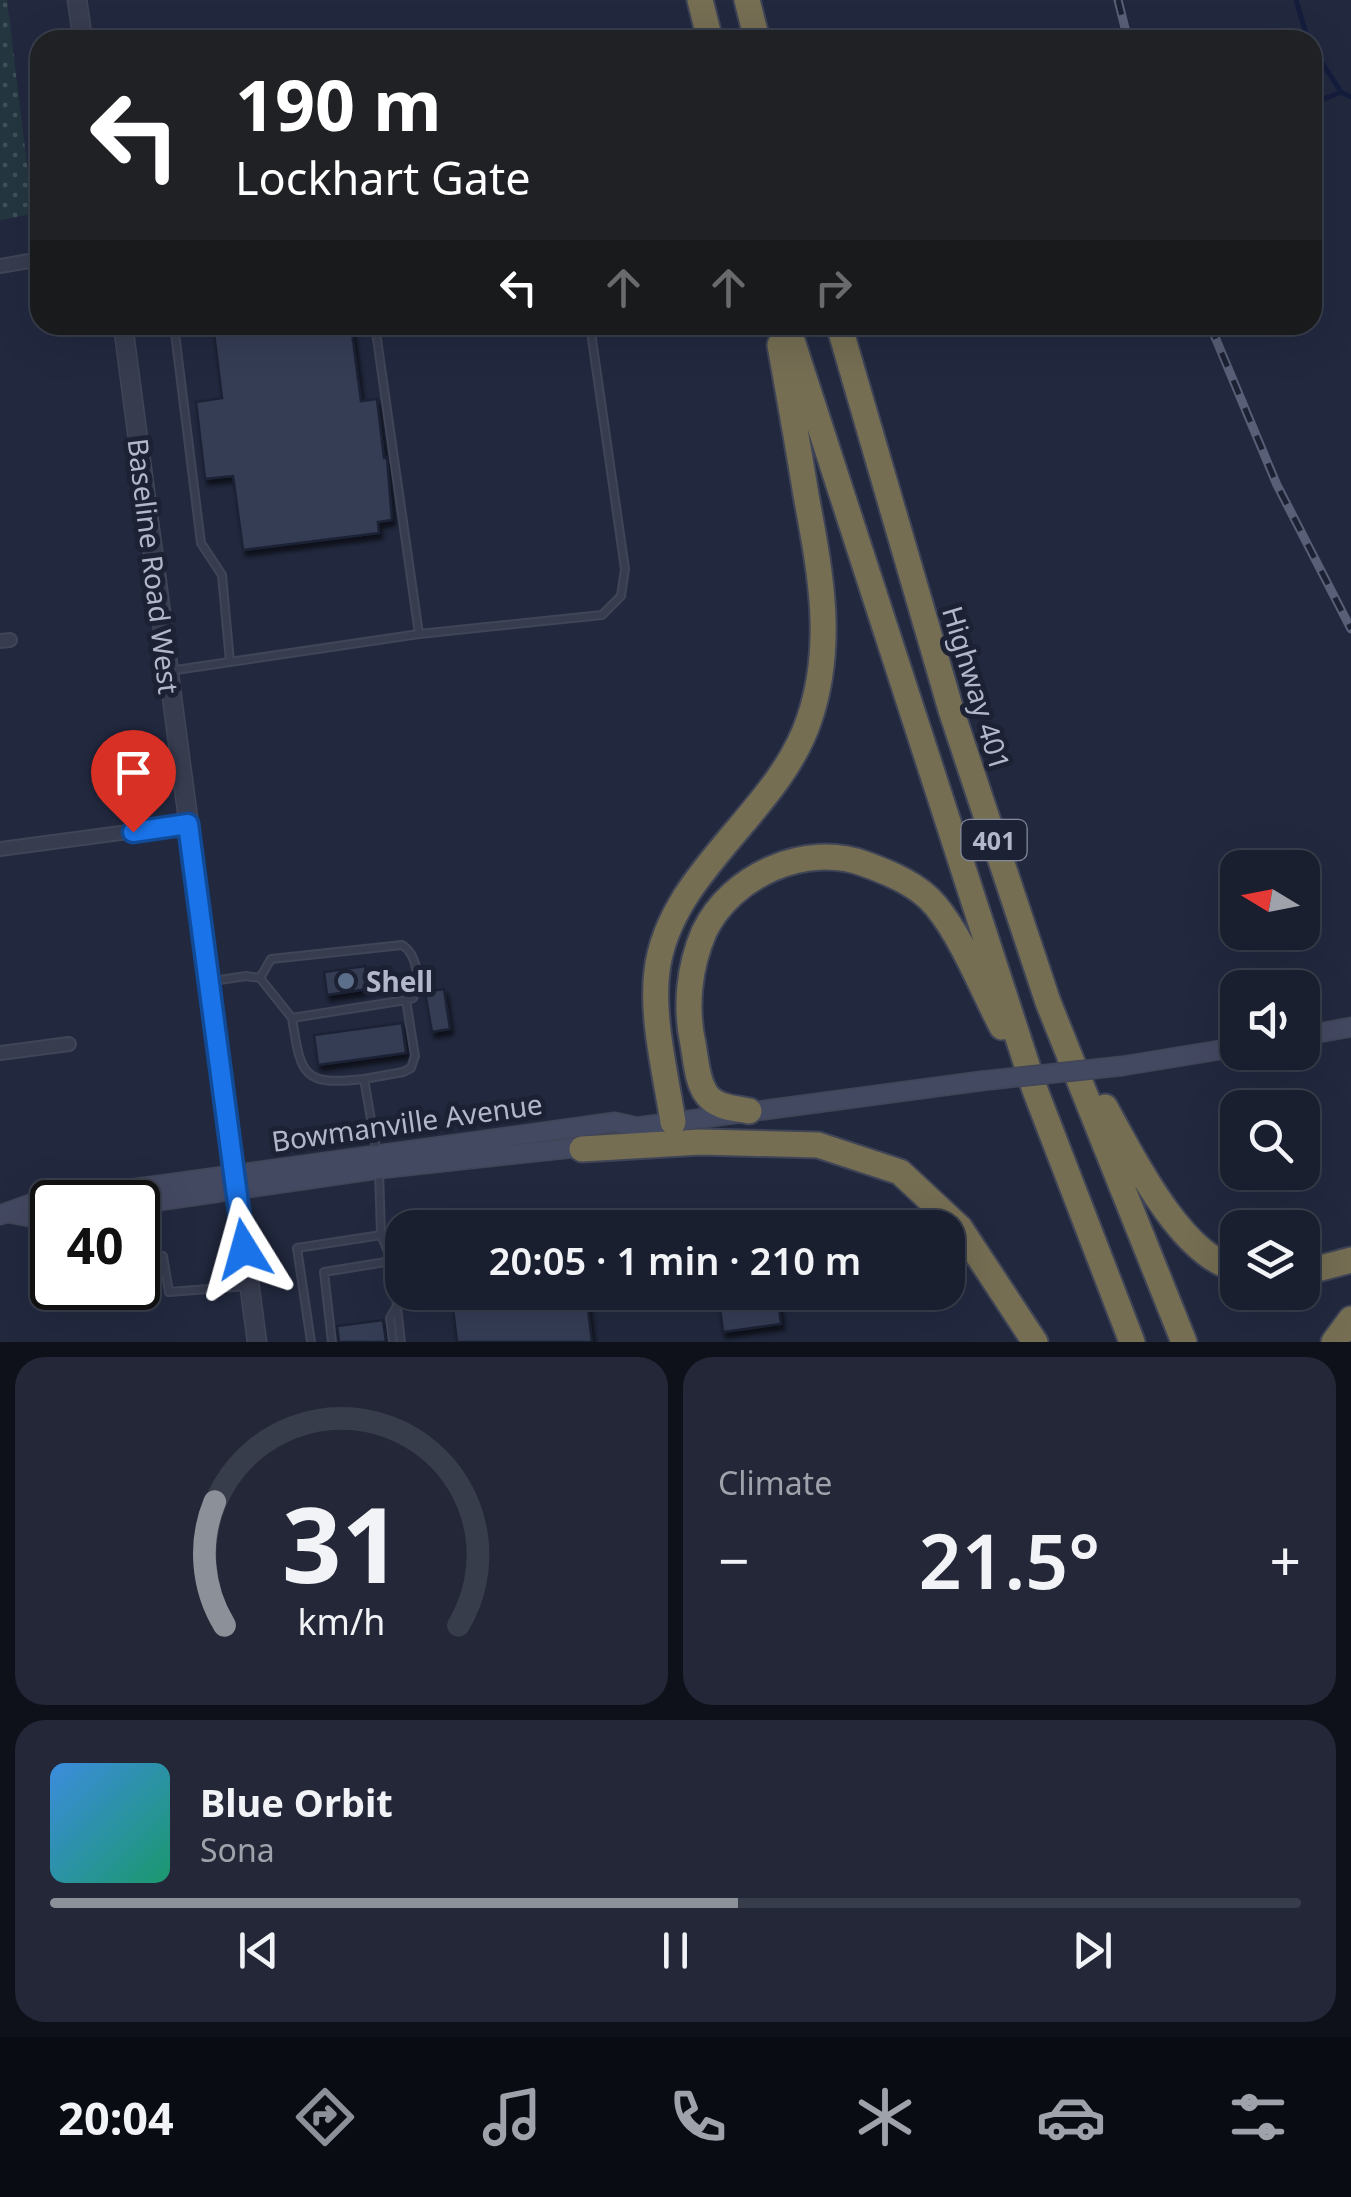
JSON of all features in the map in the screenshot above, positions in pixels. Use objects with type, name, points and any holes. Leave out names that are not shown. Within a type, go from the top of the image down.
[{"type":"highway","points":[[700,0],[708,30]]},
{"type":"highway","points":[[747,0],[755,30]]},
{"type":"highway","points":[[673,1122],[659,1028],[657,971],[670,925],[692,888],[784,774],[809,722],[821,676],[825,635],[822,586],[778,335]]},
{"type":"highway","name":"401","points":[[790,335],[1034,1090],[1132,1342]]},
{"type":"highway","name":"Highway 401","points":[[842,335],[951,710],[1048,1002],[1184,1342]]},
{"type":"highway","points":[[749,1111],[721,1106],[707,1095],[689,1027],[691,971],[706,929],[736,891],[770,869],[805,858],[850,858],[894,874],[935,905],[1034,1090]]},
{"type":"highway","points":[[1048,1002],[1137,1166],[1181,1231],[1220,1262]]},
{"type":"highway","points":[[582,1148],[700,1142],[818,1145],[900,1172],[960,1228],[1035,1342]]},
{"type":"highway","points":[[1320,1268],[1351,1260]]},
{"type":"highway","points":[[1334,1342],[1351,1319]]},
{"type":"main road","points":[[1320,1033],[1351,1027]]},
{"type":"main road","name":"Bowmanville Avenue","points":[[4,1214],[36,1202],[378,1161],[615,1122],[637,1127],[1122,1066],[1220,1049]]},
{"type":"main road","name":"Bowmanville Avenue","points":[[378,1161],[582,1148],[618,1140],[637,1127]]},
{"type":"main road","name":"Bowmanville Avenue","points":[[160,1198],[234,1180]]},
{"type":"main road","name":"Bowmanville Avenue","points":[[4,1214],[30,1218]]},
{"type":"street","points":[[77,0],[82,30]]},
{"type":"street","points":[[0,266],[30,262]]},
{"type":"street","name":"Baseline Road West","points":[[124,335],[257,1342]]},
{"type":"street","points":[[0,849],[188,824]]},
{"type":"street","points":[[0,1053],[69,1044]]},
{"type":"lane","points":[[175,335],[201,543],[222,575],[230,662]]},
{"type":"lane","points":[[377,335],[418,634]]},
{"type":"lane","points":[[168,672],[418,634],[602,615],[621,596],[625,569],[591,335]]},
{"type":"lane","points":[[260,978],[271,959],[402,945],[413,956],[418,988],[413,998],[292,1018]]},
{"type":"lane","points":[[208,982],[246,976],[260,978],[292,1018],[300,1062],[308,1073],[330,1083],[411,1068],[415,1056],[406,1000]]},
{"type":"lane","points":[[364,1079],[378,1161],[381,1235],[385,1244]]},
{"type":"lane","points":[[311,1342],[297,1248],[381,1235]]},
{"type":"lane","points":[[160,1256],[163,1256],[169,1292],[250,1286]]},
{"type":"lane","points":[[332,1342],[324,1272],[385,1262]]},
{"type":"lane","points":[[160,1274],[166,1273]]},
{"type":"lane","points":[[393,1342],[390,1318],[395,1310]]},
{"type":"lane","points":[[397,1310],[401,1342]]},
{"type":"shaded area","points":[[0,0],[7,0],[30,215],[0,220]]},
{"type":"building","points":[[214,335],[352,335],[361,401],[377,399],[392,520],[378,522],[379,533],[243,550],[233,476],[205,479],[196,402],[222,398]]},
{"type":"building","name":"Shell","points":[[365,966],[368,989],[327,995],[324,972]]},
{"type":"building","points":[[444,989],[450,1029],[432,1032],[425,992]]},
{"type":"building","points":[[402,1023],[406,1053],[318,1065],[314,1035]]},
{"type":"building","points":[[453,1310],[588,1310],[592,1342],[457,1342]]},
{"type":"building","points":[[720,1310],[779,1310],[781,1324],[723,1332]]},
{"type":"building","points":[[383,1320],[386,1342],[339,1342],[337,1326]]},
{"type":"waterway","points":[[1296,0],[1305,30]]},
{"type":"waterway","points":[[1322,63],[1341,92],[1351,97]]},
{"type":"waterway","points":[[1322,100],[1341,92]]},
{"type":"railway","points":[[1118,0],[1126,30]]},
{"type":"railway","points":[[1214,335],[1277,485],[1351,629]]},
{"type":"place","name":"Shell","points":[[346,981]]},
{"type":"route","points":[[133,832],[188,824],[244,1249]]}]
